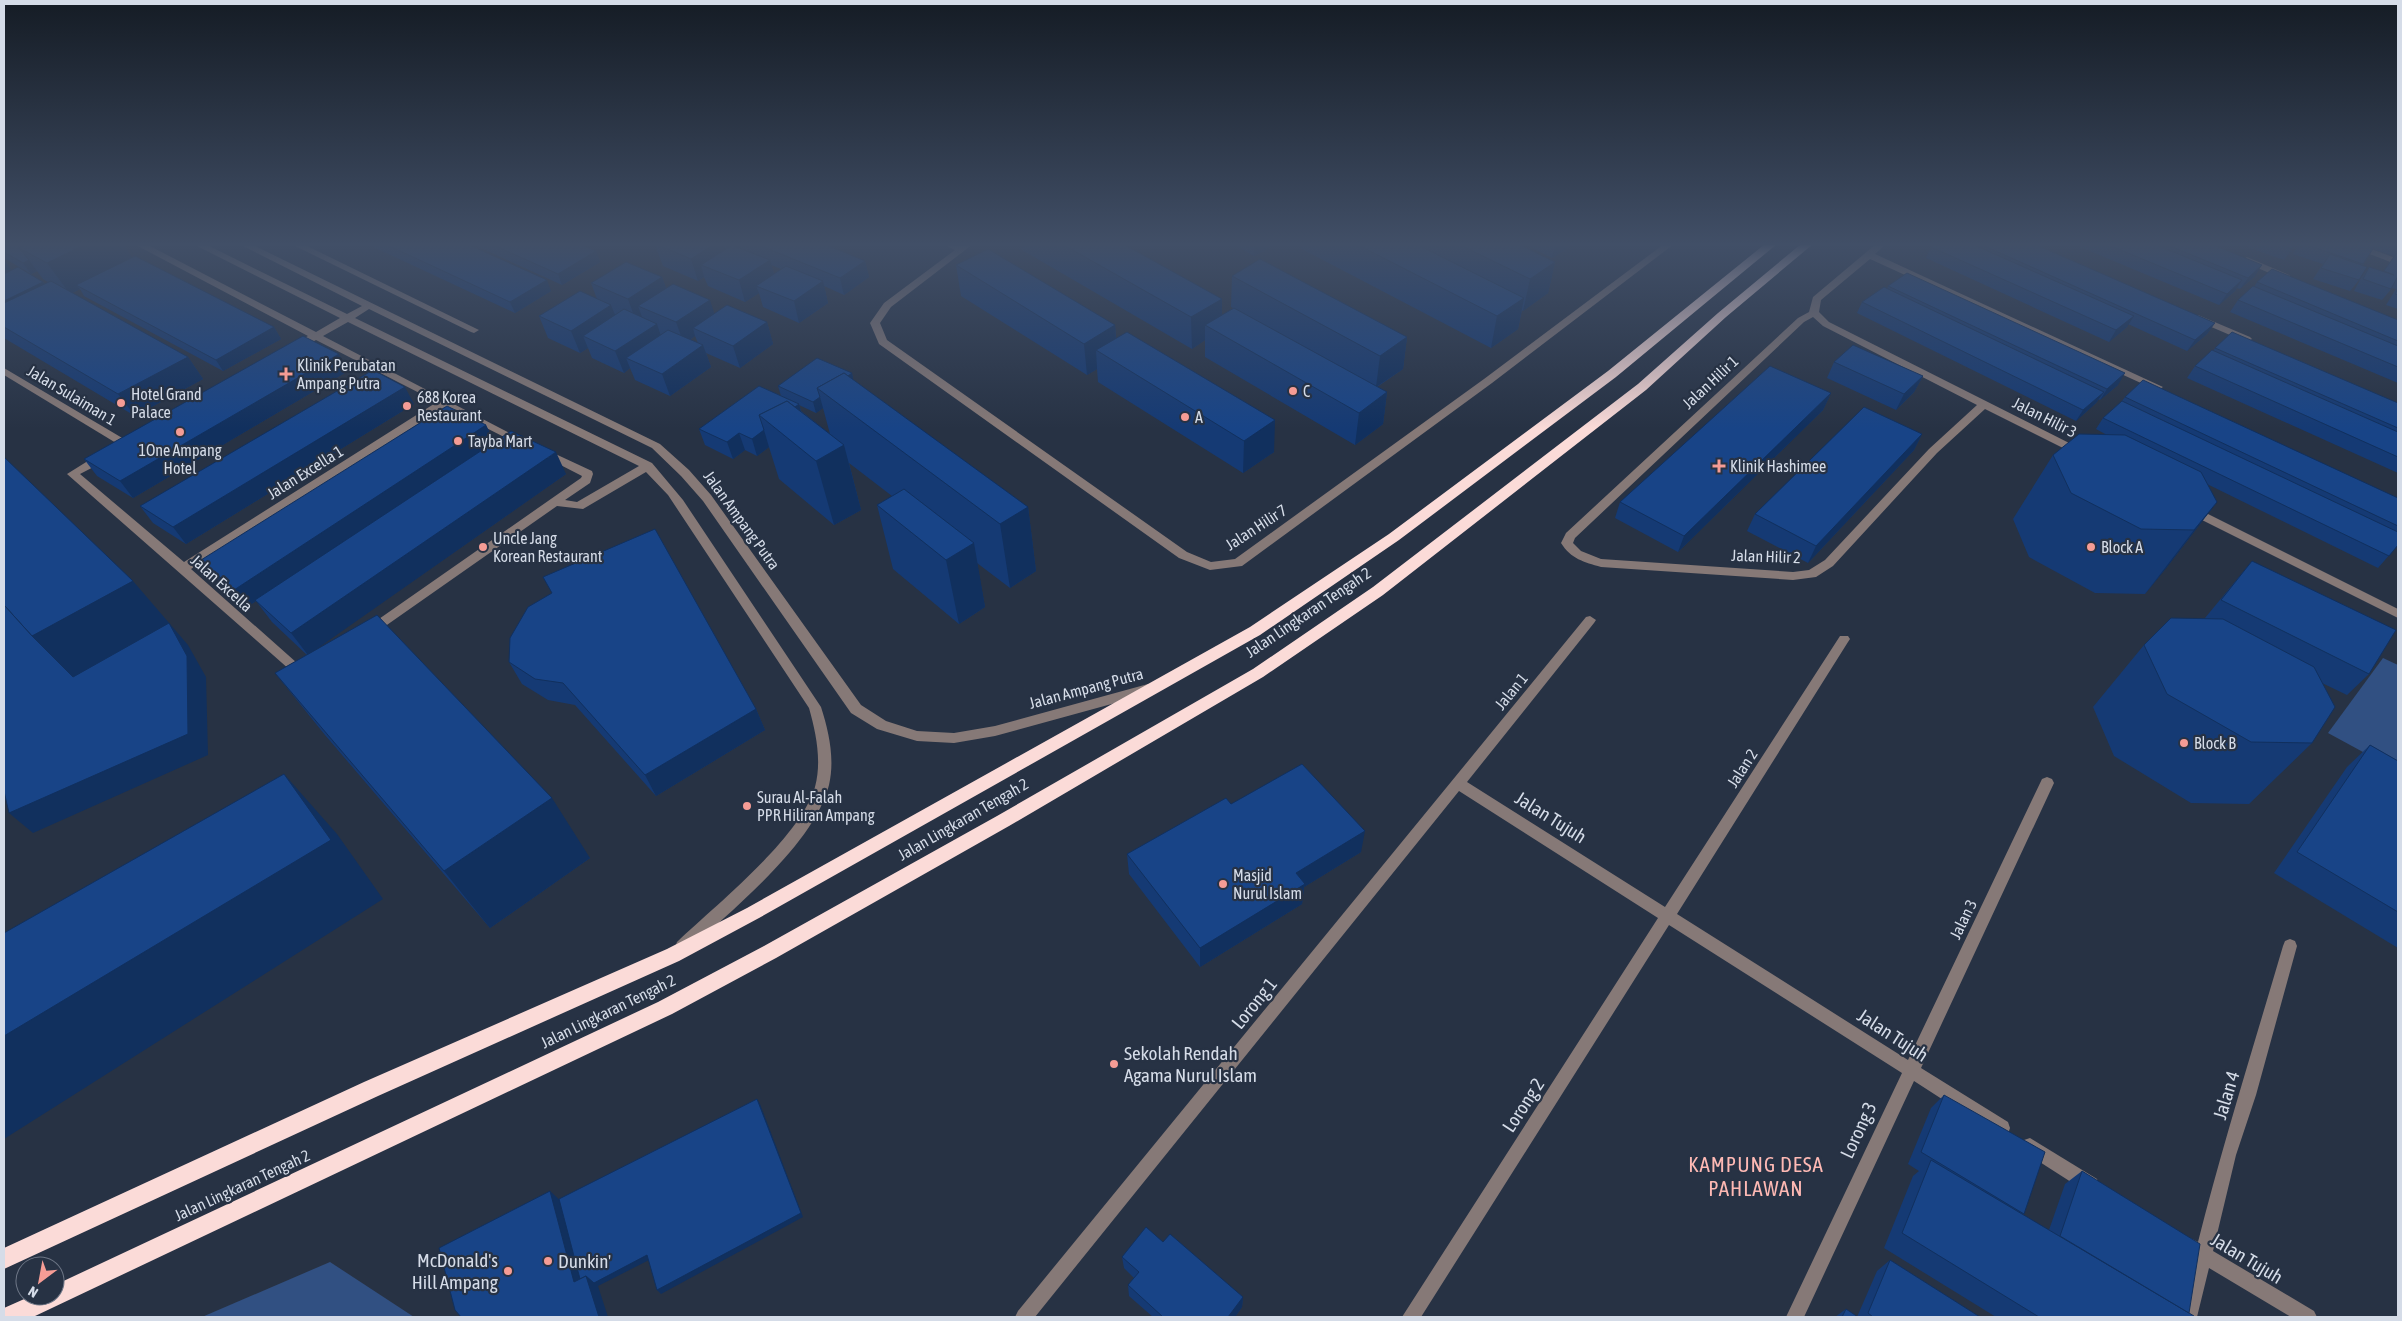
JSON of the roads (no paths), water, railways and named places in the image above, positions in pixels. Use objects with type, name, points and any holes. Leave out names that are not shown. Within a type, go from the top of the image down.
[{"type":"highway","name":"Jalan Lingkaran Tengah 2","points":[[4,1259],[370,1089],[673,955],[753,914],[1163,684],[1255,631],[1355,564],[1612,374],[1696,306]]},
{"type":"highway","name":"Jalan Lingkaran Tengah 2","points":[[65,1291],[665,1008],[770,952],[1003,821],[1258,673],[1378,591],[1642,386],[1733,306]]},
{"type":"highway","name":"Jalan Lingkaran Tengah 2","points":[[9,1317],[33,1306]]},
{"type":"street","points":[[257,306],[588,474],[586,480],[556,502],[364,635]]},
{"type":"street","points":[[319,306],[648,466],[667,486],[810,699],[824,734],[824,766],[818,796],[800,828],[774,858],[673,955]]},
{"type":"street","points":[[281,356],[369,306]]},
{"type":"street","name":"Jalan Ampang Putra","points":[[371,306],[656,446],[685,473],[707,498],[856,709],[882,724],[917,736],[954,738],[995,731],[1163,684]]},
{"type":"street","points":[[423,306],[474,330]]},
{"type":"street","name":"Jalan Hilir 7","points":[[887,306],[875,323],[883,342],[1183,555],[1210,566],[1238,562],[1488,381],[1588,306]]},
{"type":"street","name":"Jalan Hilir 1","points":[[1570,549],[1567,543],[1570,536],[1801,320],[1814,313],[1815,306]]},
{"type":"street","points":[[1980,306],[2169,392]]},
{"type":"street","name":"Jalan Hilir 3","points":[[1814,313],[1826,324],[2090,458]]},
{"type":"street","points":[[2189,314],[2258,344]]},
{"type":"street","name":"Jalan Sulaiman 1","points":[[4,371],[121,446]]},
{"type":"street","name":"Jalan Excella 1","points":[[182,569],[445,402]]},
{"type":"street","name":"Jalan Hilir 2","points":[[1570,549],[1584,558],[1601,563],[1793,576],[1812,574],[1829,563],[1933,451],[1984,404]]},
{"type":"street","name":"Jalan Excella","points":[[121,446],[72,474],[127,519],[294,667],[308,669],[316,666]]},
{"type":"street","points":[[556,502],[579,506],[648,466]]},
{"type":"street","points":[[2176,501],[2398,614]]},
{"type":"street","name":"Jalan 1","points":[[1458,783],[1590,620]]},
{"type":"street","name":"Jalan 2","points":[[1668,915],[1844,639]]},
{"type":"street","name":"Jalan 3","points":[[1910,1070],[2047,782]]},
{"type":"street","name":"Jalan Tujuh","points":[[1458,783],[2102,1192]]},
{"type":"street","name":"Lorong 1","points":[[1024,1317],[1458,783]]},
{"type":"street","name":"Lorong 2","points":[[1411,1317],[1668,915]]},
{"type":"street","name":"Jalan 4","points":[[2188,1317],[2228,1155],[2248,1095],[2290,946]]},
{"type":"street","name":"Lorong 3","points":[[1795,1317],[1910,1070]]},
{"type":"street","name":"Jalan Tujuh","points":[[2170,1235],[2308,1317]]},
{"type":"place","name":"Klinik Perubatan Ampang Putra","points":[[286,374]]},
{"type":"place","name":"C","points":[[1293,391]]},
{"type":"place","name":"Hotel Grand Palace","points":[[121,403]]},
{"type":"place","name":"688 Korea Restaurant","points":[[407,406]]},
{"type":"place","name":"A","points":[[1185,417]]},
{"type":"place","name":"1One Ampang Hotel","points":[[180,432]]},
{"type":"place","name":"Tayba Mart","points":[[458,441]]},
{"type":"place","name":"Klinik Hashimee","points":[[1719,466]]},
{"type":"place","name":"Uncle Jang Korean Restaurant","points":[[483,547]]},
{"type":"place","name":"Block A","points":[[2091,547]]},
{"type":"place","name":"Block B","points":[[2184,743]]},
{"type":"place","name":"Surau Al-Falah PPR Hiliran Ampang","points":[[747,806]]},
{"type":"place","name":"Masjid Nurul Islam","points":[[1223,884]]},
{"type":"place","name":"Sekolah Rendah Agama Nurul Islam","points":[[1114,1064]]},
{"type":"place","name":"Dunkin'","points":[[548,1261]]},
{"type":"place","name":"McDonald's Hill Ampang","points":[[508,1271]]},
{"type":"district","name":"KAMPUNG DESA PAHLAWAN","points":[[1756,1176]]}]
